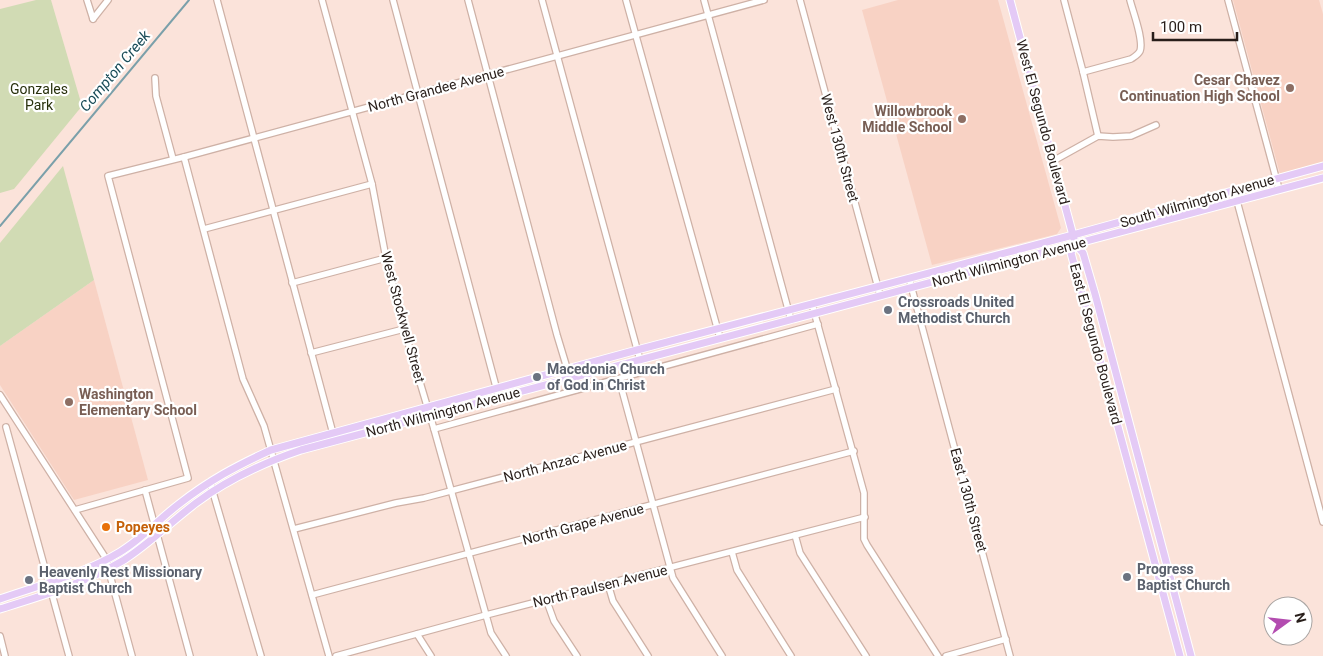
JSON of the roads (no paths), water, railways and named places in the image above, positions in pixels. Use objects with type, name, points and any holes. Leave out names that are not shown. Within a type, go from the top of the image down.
[{"type":"main road","name":"West El Segundo Boulevard","points":[[1010,0],[1075,244]]},
{"type":"main road","name":"South Wilmington Avenue","points":[[1072,235],[1323,166]]},
{"type":"main road","name":"South Wilmington Avenue","points":[[1208,208],[1323,178]]},
{"type":"main road","name":"North Wilmington Avenue","points":[[0,609],[92,577],[109,568],[157,536],[194,504],[214,490],[248,470],[274,460],[335,441],[1208,208]]},
{"type":"main road","name":"North Wilmington Avenue","points":[[0,599],[69,576],[106,560],[156,526],[178,505],[231,468],[271,450],[637,350],[1072,235]]},
{"type":"main road","name":"East El Segundo Boulevard","points":[[1180,656],[1071,253],[1075,244],[1083,253],[1098,303],[1155,526],[1191,656]]},
{"type":"street","points":[[87,0],[93,19],[108,0]]},
{"type":"street","points":[[217,0],[335,441]]},
{"type":"street","name":"West Stockwell Street","points":[[322,0],[372,184],[386,258],[404,329],[491,633],[506,656]]},
{"type":"street","points":[[393,0],[499,398]]},
{"type":"street","points":[[468,0],[570,378]]},
{"type":"street","points":[[542,0],[640,360]]},
{"type":"street","points":[[626,0],[720,338]]},
{"type":"street","points":[[704,0],[791,320]]},
{"type":"street","name":"North Grandee Avenue","points":[[145,490],[188,478],[108,176],[764,0]]},
{"type":"street","name":"West 130th Street","points":[[800,0],[880,296]]},
{"type":"street","points":[[1064,0],[1098,136]]},
{"type":"street","points":[[1083,72],[1131,59],[1140,51],[1140,36],[1130,0]]},
{"type":"street","points":[[1228,0],[1279,189]]},
{"type":"street","points":[[155,78],[156,96],[173,159]]},
{"type":"street","points":[[1054,162],[1098,136],[1114,138],[1131,136],[1156,125]]},
{"type":"street","points":[[184,157],[243,379],[264,426],[329,656]]},
{"type":"street","points":[[204,230],[372,184]]},
{"type":"street","points":[[1234,190],[1323,522]]},
{"type":"street","points":[[292,283],[386,258]]},
{"type":"street","points":[[909,278],[912,287]]},
{"type":"street","name":"East 130th Street","points":[[912,287],[1010,656]]},
{"type":"street","points":[[812,304],[864,492],[864,538],[938,656]]},
{"type":"street","points":[[434,429],[818,324]]},
{"type":"street","points":[[311,353],[404,329]]},
{"type":"street","points":[[619,379],[670,568],[677,586],[722,656]]},
{"type":"street","name":"North Anzac Avenue","points":[[294,529],[396,502],[424,498],[836,389]]},
{"type":"street","points":[[0,395],[106,560],[132,656]]},
{"type":"street","points":[[17,421],[3,428],[52,592],[68,656]]},
{"type":"street","name":"North Grape Avenue","points":[[312,595],[469,555],[854,451]]},
{"type":"street","points":[[210,482],[214,490],[261,656]]},
{"type":"street","points":[[75,510],[145,490],[190,656]]},
{"type":"street","name":"North Paulsen Avenue","points":[[336,656],[358,654],[417,634],[486,615],[865,517]]},
{"type":"street","points":[[795,535],[800,553],[866,656]]},
{"type":"street","points":[[732,552],[737,570],[791,656]]},
{"type":"street","points":[[608,584],[613,601],[648,656]]},
{"type":"street","points":[[546,599],[554,621],[576,656]]},
{"type":"street","points":[[417,634],[431,655]]},
{"type":"street","points":[[0,636],[5,656]]},
{"type":"street","points":[[946,656],[1006,639]]},
{"type":"waterway","name":"Compton Creek","points":[[0,226],[189,0]]},
{"type":"place","name":"Cesar Chavez Continuation High School","points":[[1290,88]]},
{"type":"place","name":"Willowbrook Middle School","points":[[962,119]]},
{"type":"place","name":"Crossroads United Methodist Church","points":[[888,310]]},
{"type":"place","name":"Macedonia Church of God in Christ","points":[[537,377]]},
{"type":"place","name":"Washington Elementary School","points":[[69,402]]},
{"type":"place","name":"Popeyes","points":[[106,527]]},
{"type":"place","name":"Progress Baptist Church","points":[[1127,577]]},
{"type":"place","name":"Heavenly Rest Missionary Baptist Church","points":[[29,580]]},
{"type":"park label","name":"Gonzales Park","points":[[39,98]]}]
